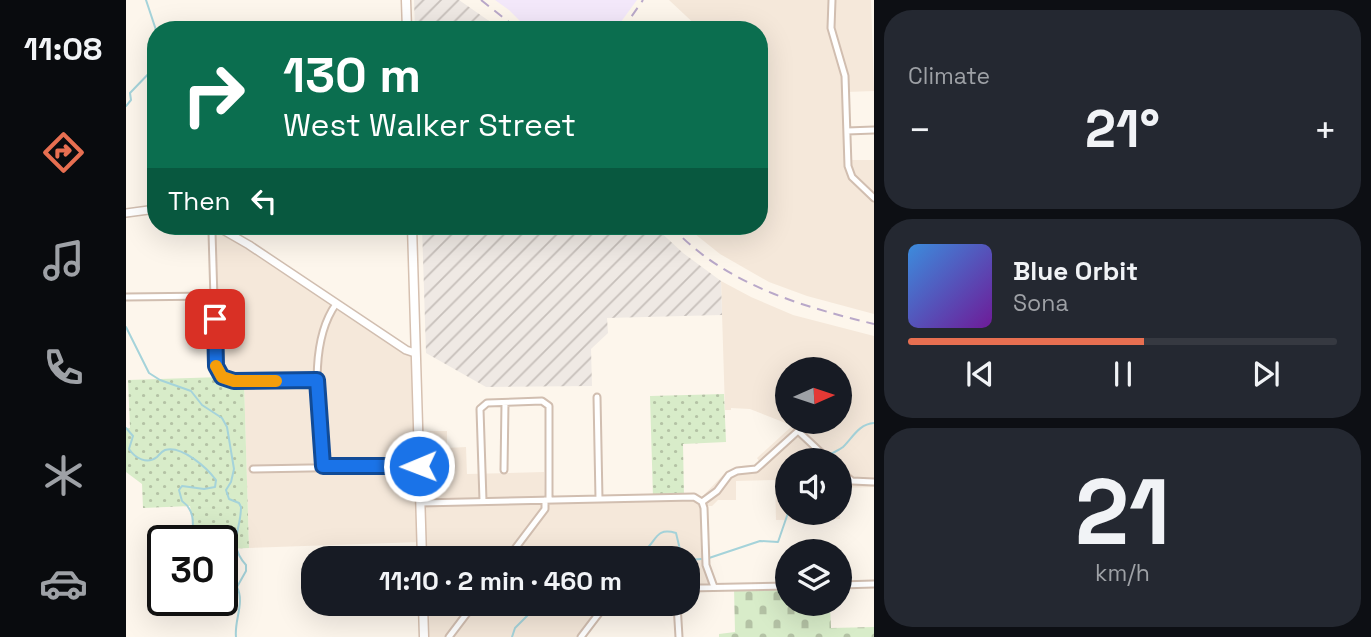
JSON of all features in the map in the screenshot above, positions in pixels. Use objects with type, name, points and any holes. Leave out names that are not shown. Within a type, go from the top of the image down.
[{"type":"main road","points":[[406,0],[407,21]]},
{"type":"main road","points":[[412,235],[422,546]]},
{"type":"main road","points":[[423,616],[424,637]]},
{"type":"street","points":[[832,0],[831,28],[845,76],[849,172],[874,198]]},
{"type":"street","points":[[847,131],[874,130]]},
{"type":"street","points":[[126,213],[147,210]]},
{"type":"street","points":[[212,235],[216,366],[222,377],[234,381],[317,380]]},
{"type":"street","points":[[231,235],[406,350],[415,353]]},
{"type":"street","points":[[126,297],[214,296]]},
{"type":"street","points":[[323,466],[317,380],[323,327],[336,304]]},
{"type":"street","points":[[597,397],[599,499]]},
{"type":"street","points":[[483,501],[480,409],[486,403],[542,401],[549,406],[547,500],[545,509],[517,546]]},
{"type":"street","points":[[504,470],[505,403]]},
{"type":"street","points":[[779,448],[798,431],[816,448]]},
{"type":"street","points":[[702,502],[717,491],[729,475],[737,471],[756,469],[775,452]]},
{"type":"street","points":[[253,468],[419,466]]},
{"type":"street","points":[[852,481],[874,482]]},
{"type":"street","points":[[420,503],[694,497],[702,502],[704,508],[706,565],[714,587]]},
{"type":"street","points":[[852,585],[874,584]]},
{"type":"street","points":[[700,588],[775,586]]},
{"type":"street","points":[[449,637],[465,616]]},
{"type":"street","points":[[581,637],[597,616]]},
{"type":"street","points":[[678,616],[679,637]]},
{"type":"shaded area","points":[[414,0],[459,0],[489,21],[415,21]]},
{"type":"shaded area","points":[[495,0],[637,0],[622,21],[520,21]]},
{"type":"shaded area","points":[[669,0],[871,0],[874,91],[846,92],[847,160],[874,160],[874,314],[807,296],[769,282],[720,254],[696,235],[768,235],[768,21],[691,21]]},
{"type":"shaded area","points":[[214,235],[228,235],[415,353],[418,431],[447,431],[447,448],[466,447],[467,474],[544,472],[545,500],[694,497],[699,500],[726,472],[740,466],[754,465],[759,461],[757,458],[783,434],[852,434],[852,357],[775,357],[775,419],[750,409],[725,410],[721,281],[793,315],[874,336],[874,487],[852,488],[852,448],[775,448],[775,480],[736,481],[736,500],[718,500],[712,506],[704,506],[706,565],[714,587],[700,588],[700,546],[421,546],[421,542],[249,548],[244,381],[234,381],[219,372]]},
{"type":"shaded area","points":[[422,235],[664,235],[721,281],[722,315],[607,318],[608,333],[591,349],[592,386],[486,387],[426,353]]},
{"type":"shaded area","points":[[423,616],[597,616],[581,637],[424,637]]},
{"type":"green space","points":[[222,377],[244,381],[249,548],[238,548],[238,525],[193,525],[190,506],[143,508],[142,484],[126,472],[126,428],[130,428],[128,380]]},
{"type":"green space","points":[[724,394],[726,442],[683,444],[684,497],[653,498],[650,396]]},
{"type":"green space","points":[[775,586],[775,616],[830,616],[831,628],[874,627],[874,637],[719,637],[719,634],[735,632],[734,587]]},
{"type":"waterway","points":[[146,0],[153,21]]},
{"type":"waterway","points":[[126,106],[131,100],[130,93],[147,75]]},
{"type":"waterway","points":[[126,327],[149,373],[160,380],[191,391],[202,405],[222,418],[227,427],[234,469],[226,490],[229,499],[239,503],[241,507],[236,544],[246,565],[246,571],[237,587],[240,605],[236,637]]},
{"type":"waterway","points":[[841,448],[860,428],[874,423]]},
{"type":"waterway","points":[[126,428],[133,436],[129,449],[138,458],[153,459],[165,450],[172,449],[186,454],[216,480],[215,487],[204,489],[182,486],[179,490],[182,501],[192,514],[193,525]]},
{"type":"waterway","points":[[709,558],[760,541],[778,542],[784,525]]},
{"type":"waterway","points":[[649,546],[664,532],[676,533],[679,546]]},
{"type":"waterway","points":[[512,637],[515,628],[527,616]]},
{"type":"railway","points":[[481,0],[508,21]]},
{"type":"railway","points":[[628,21],[643,0]]},
{"type":"railway","points":[[680,235],[715,263],[765,290],[874,324]]},
{"type":"slow traffic","points":[[216,366],[222,377],[234,381],[276,381]]},
{"type":"route","points":[[215,319],[216,366],[222,377],[234,381],[317,380],[323,466],[419,466]]}]
